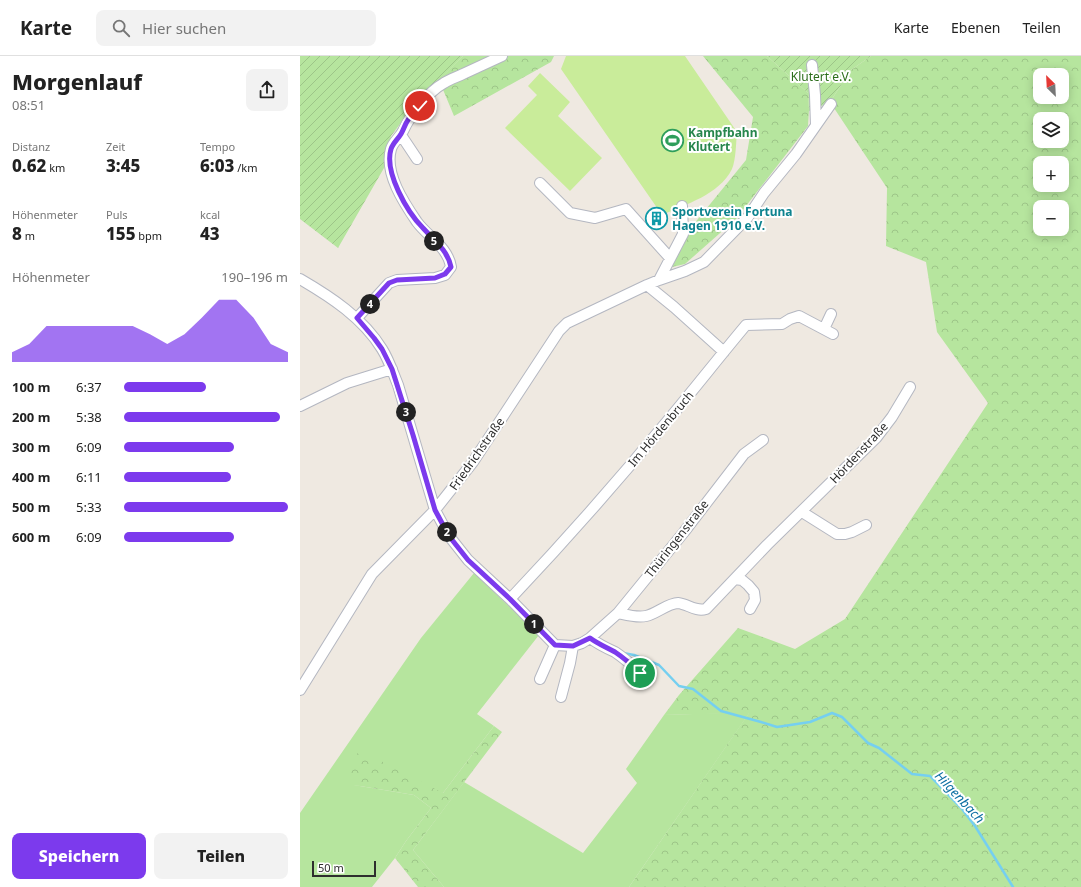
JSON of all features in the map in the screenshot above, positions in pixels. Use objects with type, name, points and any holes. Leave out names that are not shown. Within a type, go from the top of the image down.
[{"type":"street","points":[[357,318],[389,283],[397,280],[435,278],[445,274],[451,267],[450,259],[445,251],[418,223],[398,190],[392,175],[390,162],[391,149],[394,142],[401,135],[408,120],[431,92],[444,82],[502,56]]},
{"type":"street","points":[[812,65],[816,126]]},
{"type":"street","name":"Friedrichstraße","points":[[300,690],[372,574],[435,510],[473,462],[559,331],[567,323],[647,285],[685,271],[704,262],[748,217],[764,193],[796,154],[831,104]]},
{"type":"street","points":[[401,135],[418,159]]},
{"type":"street","points":[[540,183],[570,212],[595,218],[626,209],[670,258]]},
{"type":"street","points":[[659,280],[683,234],[682,206]]},
{"type":"street","points":[[300,279],[316,288],[357,318],[382,349],[392,369],[435,510],[449,536],[468,560],[510,599],[555,645],[573,646],[590,638],[601,646],[615,652],[627,660],[640,673]]},
{"type":"street","points":[[647,285],[724,352]]},
{"type":"street","name":"Im Hördenbruch","points":[[510,599],[610,489],[746,325],[782,324],[799,316],[828,331],[831,314]]},
{"type":"street","points":[[300,406],[347,383],[392,369]]},
{"type":"street","name":"Hördenstraße","points":[[618,613],[630,616],[646,616],[673,604],[679,603],[700,611],[706,609],[767,545],[876,438],[892,417],[910,387]]},
{"type":"street","name":"Thüringenstraße","points":[[590,638],[618,613],[680,538],[744,454],[764,440]]},
{"type":"street","points":[[802,512],[837,534],[852,532],[866,525]]},
{"type":"street","points":[[735,579],[742,580],[754,592],[754,600],[750,609]]},
{"type":"street","points":[[540,678],[555,645]]},
{"type":"street","points":[[561,697],[573,646]]},
{"type":"green space","points":[[300,56],[463,56],[412,108],[391,136],[384,168],[338,248],[300,219]]},
{"type":"green space","points":[[463,56],[554,56],[551,62],[454,116],[439,80]]},
{"type":"green space","name":"Kampfbahn Klutert","points":[[566,56],[685,56],[737,132],[733,165],[726,178],[719,186],[701,198],[662,215],[561,69]]},
{"type":"green space","points":[[703,56],[767,56],[808,93],[808,126],[736,219],[685,264],[672,267],[689,230],[746,160],[753,117]]},
{"type":"green space","name":"Klutert e.V.","points":[[767,56],[871,56],[851,70],[830,102],[809,111],[808,93]]},
{"type":"green space","points":[[871,56],[1081,56],[1081,887],[629,887],[749,713],[664,715],[679,695],[738,628],[795,649],[845,619],[988,403],[937,332],[926,262],[886,246],[887,188],[830,102],[851,70]]},
{"type":"green space","points":[[540,73],[570,102],[558,116],[602,158],[570,191],[505,128],[537,95],[528,86]]},
{"type":"green space","points":[[474,573],[539,635],[477,714],[494,726],[443,793],[354,785],[414,795],[431,808],[372,887],[300,887],[300,813],[421,638]]},
{"type":"green space","points":[[750,712],[629,887],[444,887],[413,850],[464,782],[583,853],[637,783],[626,769],[664,715]]},
{"type":"green space","points":[[494,726],[502,732],[413,850],[444,887],[418,887],[395,858],[431,808],[414,795],[354,785],[349,765],[360,750],[443,793]]},
{"type":"waterway","name":"Hilgenbach","points":[[623,653],[634,655],[659,665],[679,686],[693,689],[721,711],[777,727],[810,722],[832,713],[842,717],[868,743],[879,748],[912,774],[930,776],[962,809],[975,826],[1013,887]]},
{"type":"place","name":"Kampfbahn Klutert","points":[[673,140]]},
{"type":"place","name":"Sportverein Fortuna Hagen 1910 e.V.","points":[[656,219]]},
{"type":"route","points":[[420,106],[408,120],[401,135],[394,142],[391,149],[390,166],[398,190],[408,207],[418,223],[445,251],[450,259],[451,267],[445,274],[435,278],[397,280],[389,283],[357,318],[382,349],[392,369],[435,510],[449,536],[468,560],[510,599],[555,645],[573,646],[590,638],[601,646],[615,652],[627,660],[640,673]]}]
